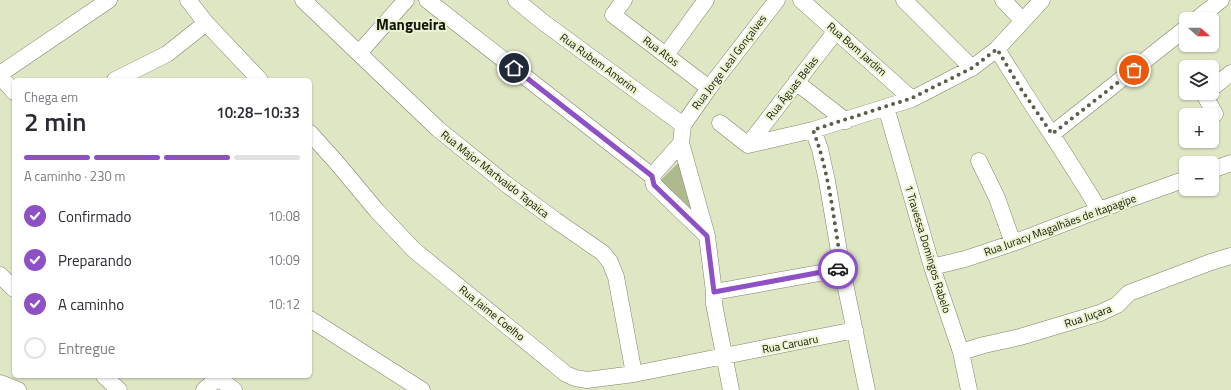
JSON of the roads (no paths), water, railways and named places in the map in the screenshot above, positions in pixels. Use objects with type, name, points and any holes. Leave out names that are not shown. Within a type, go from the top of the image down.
[{"type":"street","points":[[12,90],[0,75],[109,0]]},
{"type":"street","points":[[188,0],[206,23],[258,78]]},
{"type":"street","name":"Rua Major Martvaido Tapaica","points":[[303,0],[438,130],[512,189],[603,253],[610,262],[616,277],[634,374]]},
{"type":"street","points":[[358,53],[406,0]]},
{"type":"street","points":[[427,0],[652,176],[654,185],[707,236]]},
{"type":"street","name":"Rua Rubem Amorim","points":[[516,0],[543,22],[682,124]]},
{"type":"street","name":"Rua Atos","points":[[624,0],[613,15],[709,88]]},
{"type":"street","points":[[666,56],[706,0]]},
{"type":"street","name":"Rua Jorge Leal Gonçalves","points":[[682,124],[777,0]]},
{"type":"street","name":"Rua Bom Jardim","points":[[801,0],[912,98]]},
{"type":"street","points":[[904,0],[972,68]]},
{"type":"street","points":[[1003,0],[1023,21]]},
{"type":"street","points":[[720,123],[748,145],[813,130],[886,108],[912,98],[972,68],[997,49],[1042,0]]},
{"type":"street","points":[[1206,12],[1221,0]]},
{"type":"street","points":[[119,78],[167,54],[206,23]]},
{"type":"street","name":"Rua Águas Belas","points":[[748,145],[836,31]]},
{"type":"street","points":[[1052,134],[1179,34]]},
{"type":"street","points":[[997,49],[1021,89],[1082,180],[1099,210]]},
{"type":"street","points":[[1219,82],[1231,73]]},
{"type":"street","points":[[796,82],[846,121]]},
{"type":"street","name":"1 Travessa Domingos Rabelo","points":[[886,108],[932,267],[961,352],[969,390]]},
{"type":"street","points":[[682,124],[681,143],[707,236],[714,292],[714,304],[731,390]]},
{"type":"street","points":[[813,130],[821,155],[842,269],[867,390]]},
{"type":"street","name":"Rua Jaime Coelho","points":[[312,135],[337,162],[377,211],[414,250],[566,374],[575,378],[587,380],[634,374],[724,357]]},
{"type":"street","points":[[652,176],[681,143]]},
{"type":"street","points":[[979,161],[997,198],[1013,243]]},
{"type":"street","points":[[1219,167],[1231,163]]},
{"type":"street","name":"Rua Juracy Magalhães de Itapagipe","points":[[932,267],[965,259],[1013,243],[1179,181]]},
{"type":"street","name":"Rua Juçara","points":[[961,352],[1020,337],[1100,313],[1117,305],[1130,293],[1211,262],[1231,256]]},
{"type":"street","points":[[714,292],[842,269]]},
{"type":"street","points":[[0,275],[12,287]]},
{"type":"street","points":[[312,321],[413,388]]},
{"type":"street","name":"Rua Caruaru","points":[[724,357],[855,330]]},
{"type":"street","points":[[106,378],[119,390]]},
{"type":"street","points":[[204,390],[217,378]]},
{"type":"street","points":[[219,378],[234,390]]},
{"type":"street","points":[[0,383],[18,390]]},
{"type":"district","name":"Mangueira","points":[[411,24]]}]
